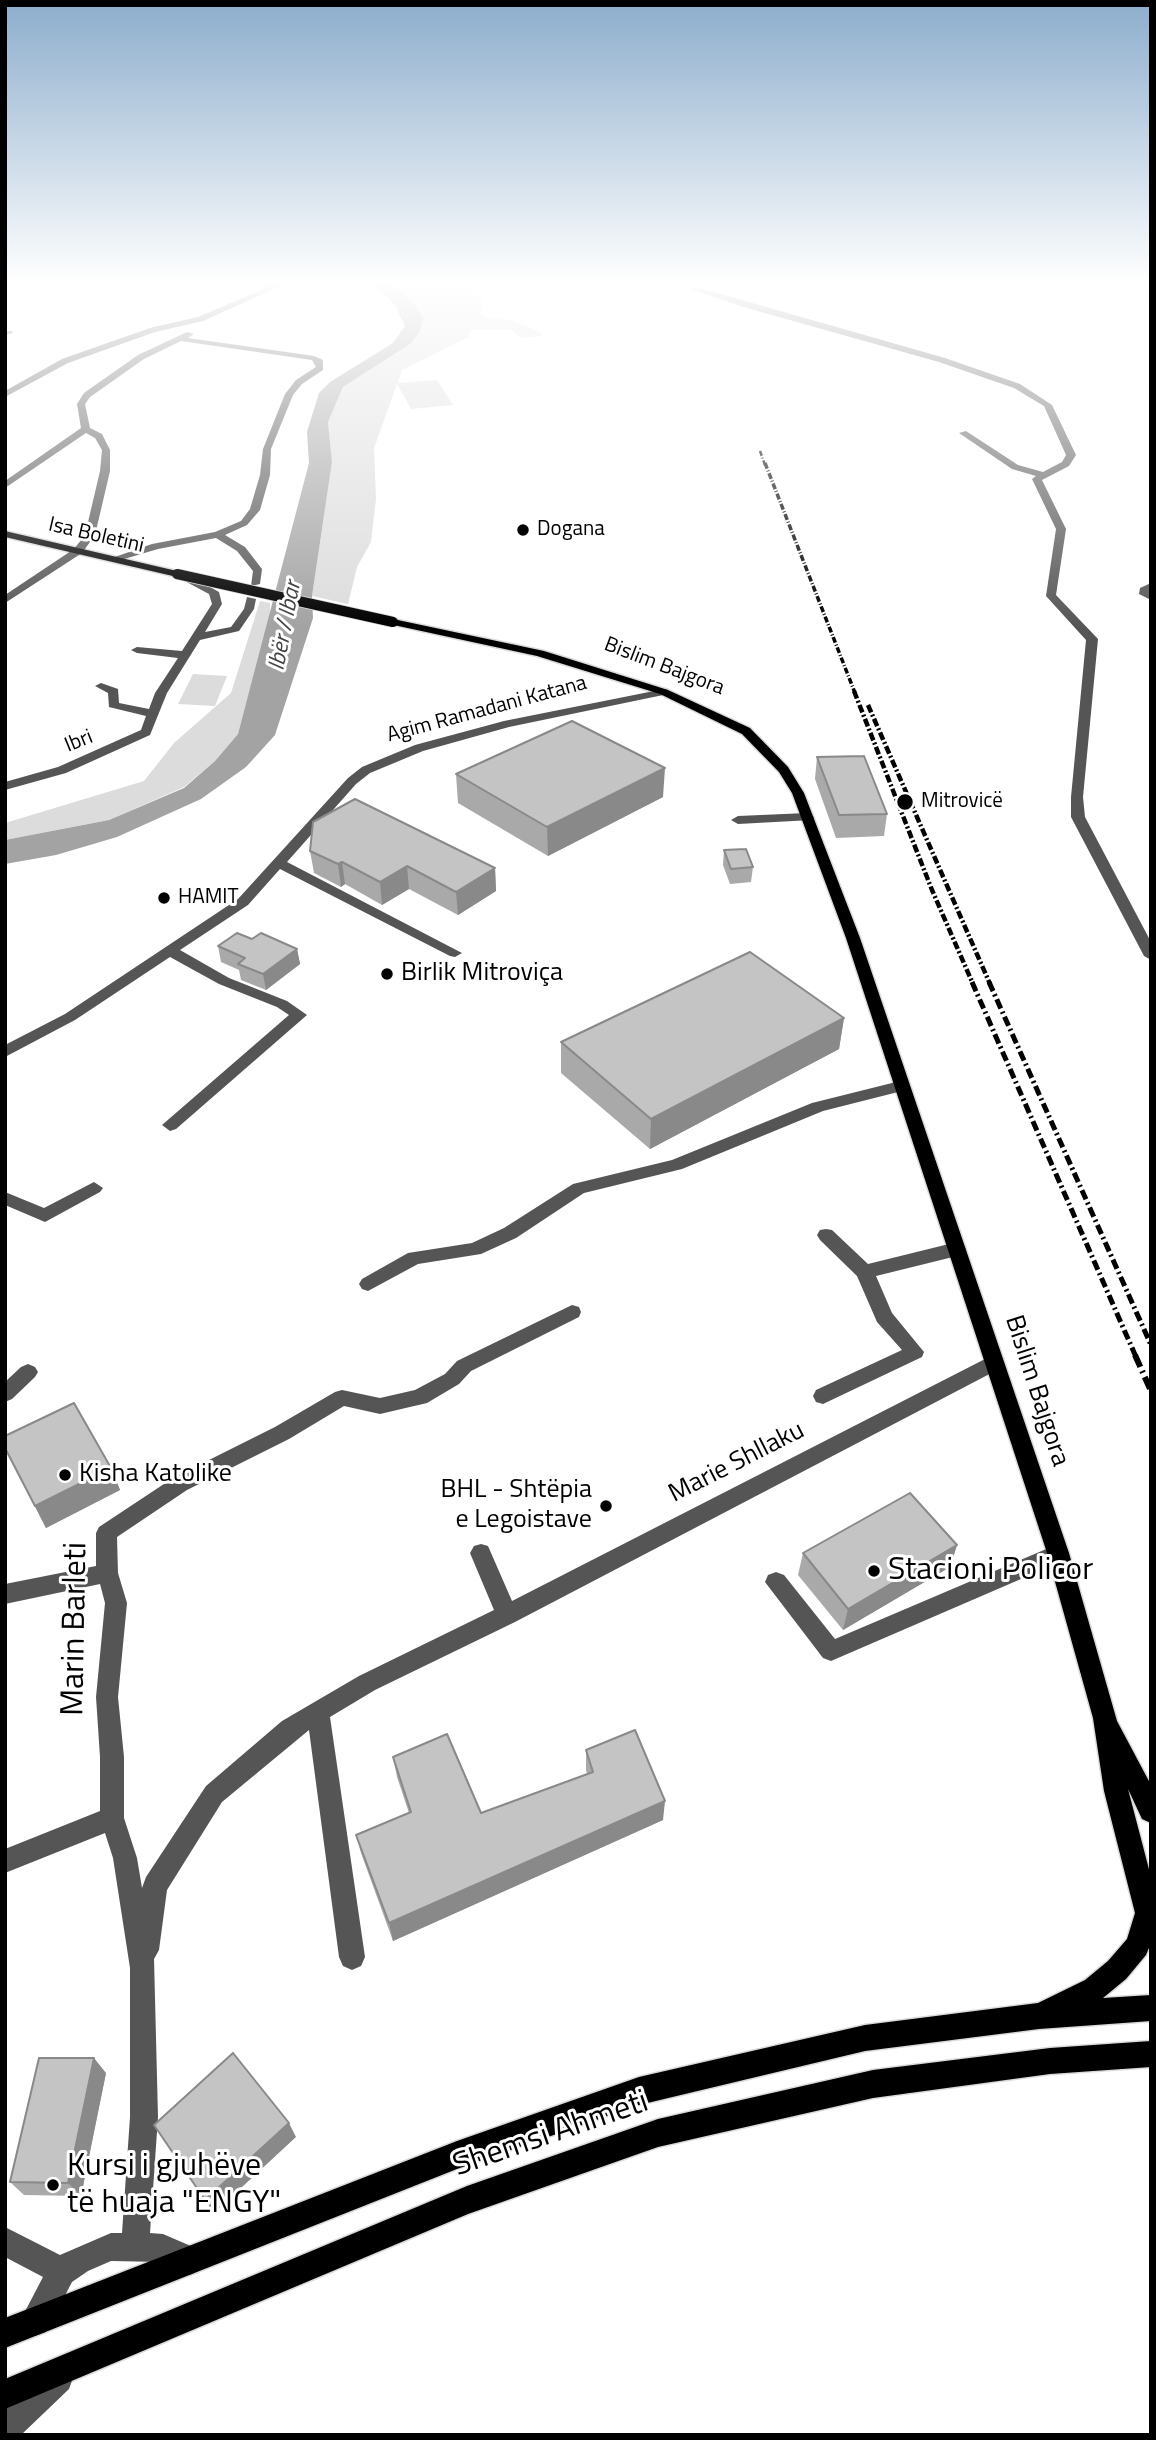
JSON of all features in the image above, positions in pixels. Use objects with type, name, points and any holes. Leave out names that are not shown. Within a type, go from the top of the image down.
[{"type":"main road","name":"Isa Boletini","points":[[5,534],[177,574]]},
{"type":"main road","name":"Bislim Bajgora","points":[[177,574],[540,653],[664,692],[746,731],[784,770],[807,817],[853,939],[1058,1553],[1105,1718],[1116,1791],[1149,1920]]},
{"type":"main road","name":"Bislim Bajgora","points":[[1105,1718],[1151,1811]]},
{"type":"main road","points":[[1039,2016],[1094,1989],[1117,1970],[1137,1946],[1149,1920]]},
{"type":"main road","name":"Shemsi Ahmeti","points":[[5,2333],[457,2155],[639,2091],[865,2038],[1039,2016],[1151,2008]]},
{"type":"main road","name":"Shemsi Ahmeti","points":[[5,2394],[467,2200],[658,2133],[873,2084],[1050,2061],[1151,2054]]},
{"type":"street","points":[[5,600],[78,551],[90,535],[105,471],[106,450],[102,439],[86,429],[81,404],[84,399]]},
{"type":"street","points":[[114,559],[156,546],[218,536],[237,527],[255,510],[265,475],[267,449],[287,399]]},
{"type":"street","points":[[1042,399],[1050,408],[1071,456],[1066,464],[1042,475],[1037,482],[1056,515],[1061,533],[1051,596],[1092,639],[1077,797],[1078,817],[1151,956]]},
{"type":"street","points":[[5,485],[86,429]]},
{"type":"street","points":[[963,433],[1014,467],[1042,475]]},
{"type":"street","points":[[218,536],[241,549],[258,571],[256,584]]},
{"type":"street","name":"Ibri","points":[[5,786],[62,770],[127,743],[146,732],[161,693],[217,604],[217,596],[207,587],[177,574]]},
{"type":"street","points":[[1151,586],[1144,590],[1144,594],[1151,597]]},
{"type":"street","points":[[197,637],[235,629],[249,609],[251,599]]},
{"type":"street","points":[[137,650],[183,655]]},
{"type":"street","name":"Ibri","points":[[101,686],[114,691],[113,705],[152,714]]},
{"type":"street","name":"Agim Ramadani Katana","points":[[5,1052],[70,1017],[172,952],[243,902],[352,781],[384,760],[508,724],[664,692]]},
{"type":"street","points":[[738,820],[807,817]]},
{"type":"street","points":[[279,863],[455,953]]},
{"type":"street","points":[[170,1125],[299,1015],[282,1004],[223,981],[172,952]]},
{"type":"street","points":[[368,1284],[414,1258],[475,1249],[510,1233],[579,1188],[676,1165],[818,1107],[901,1086]]},
{"type":"street","points":[[5,1198],[45,1216],[94,1188]]},
{"type":"street","points":[[823,1396],[915,1352],[884,1317],[864,1272],[826,1236]]},
{"type":"street","points":[[864,1272],[957,1249]]},
{"type":"street","name":"Marin Barleti","points":[[135,2246],[144,2117],[143,1968],[125,1858],[112,1818],[112,1757],[107,1697],[117,1604],[107,1573],[106,1533],[180,1484],[282,1433],[342,1398],[380,1406],[401,1403],[437,1390],[464,1366],[572,1312]]},
{"type":"street","name":"Marie Shllaku","points":[[143,1968],[155,1886],[214,1794],[261,1751],[367,1683],[507,1615],[640,1543],[994,1363]]},
{"type":"street","points":[[5,1394],[28,1372]]},
{"type":"street","points":[[481,1553],[507,1615]]},
{"type":"street","points":[[776,1582],[831,1651],[1058,1553]]},
{"type":"street","points":[[5,1594],[107,1573]]},
{"type":"street","points":[[318,1712],[352,1957]]},
{"type":"street","points":[[5,1861],[112,1818]]},
{"type":"street","points":[[5,2241],[62,2272]]},
{"type":"street","points":[[35,2321],[62,2272],[78,2260],[111,2247],[163,2248],[190,2260]]},
{"type":"street","points":[[5,2429],[65,2370]]},
{"type":"shaded area","points":[[338,399],[392,399],[374,448],[376,499],[371,542],[357,567],[348,604],[312,596],[332,462],[328,422]]},
{"type":"shaded area","points":[[405,399],[449,399],[453,405],[411,409]]},
{"type":"shaded area","points":[[260,601],[270,603],[270,616],[238,734],[215,761],[184,787],[109,820],[5,840],[5,823],[144,781],[174,743],[231,693]]},
{"type":"shaded area","points":[[193,674],[227,676],[215,706],[178,704]]},
{"type":"water","name":"Ibër / Ibar","points":[[317,399],[338,399],[328,422],[332,462],[312,596],[313,618],[275,735],[246,767],[201,799],[117,837],[56,855],[5,864],[5,840],[109,820],[184,788],[215,761],[238,734],[309,463],[307,432]]},
{"type":"building","points":[[572,721],[665,768],[547,827],[456,774]]},
{"type":"building","points":[[864,756],[887,814],[839,815],[817,757]]},
{"type":"building","points":[[355,799],[495,868],[456,892],[407,866],[380,882],[342,862],[338,864],[310,851],[313,822]]},
{"type":"building","points":[[746,849],[753,867],[731,869],[724,850]]},
{"type":"building","points":[[237,933],[252,939],[261,933],[297,949],[263,974],[238,964],[245,958],[218,946]]},
{"type":"building","points":[[750,952],[844,1018],[651,1119],[561,1042]]},
{"type":"building","name":"Kisha Katolike","points":[[74,1403],[111,1468],[35,1506],[5,1448],[5,1436]]},
{"type":"building","name":"Stacioni Policor","points":[[910,1493],[957,1545],[848,1609],[803,1553]]},
{"type":"building","points":[[635,1730],[665,1801],[389,1923],[356,1835],[411,1812],[393,1757],[447,1734],[481,1813],[593,1772],[586,1750]]},
{"type":"building","points":[[233,2053],[289,2123],[205,2200],[154,2125]]},
{"type":"building","points":[[39,2058],[94,2058],[68,2183],[10,2182]]},
{"type":"railway","points":[[760,451],[765,465]]},
{"type":"railway","points":[[765,463],[855,693]]},
{"type":"railway","points":[[854,691],[932,890],[973,984]]},
{"type":"railway","points":[[868,705],[990,984]]},
{"type":"railway","points":[[972,982],[1136,1357]]},
{"type":"railway","points":[[989,982],[1151,1345]]},
{"type":"railway","points":[[1135,1355],[1151,1391]]},
{"type":"place","name":"Dogana","points":[[523,530]]},
{"type":"place","name":"Mitrovicë","points":[[905,802]]},
{"type":"place","name":"HAMIT","points":[[164,898]]},
{"type":"place","name":"Birlik Mitroviça","points":[[387,974]]},
{"type":"place","name":"Kisha Katolike","points":[[65,1475]]},
{"type":"place","name":"BHL - Shtëpia e Legoistave","points":[[606,1506]]},
{"type":"place","name":"Stacioni Policor","points":[[874,1571]]},
{"type":"place","name":"Kursi i gjuhëve të huaja \"ENGY\"","points":[[53,2185]]}]
